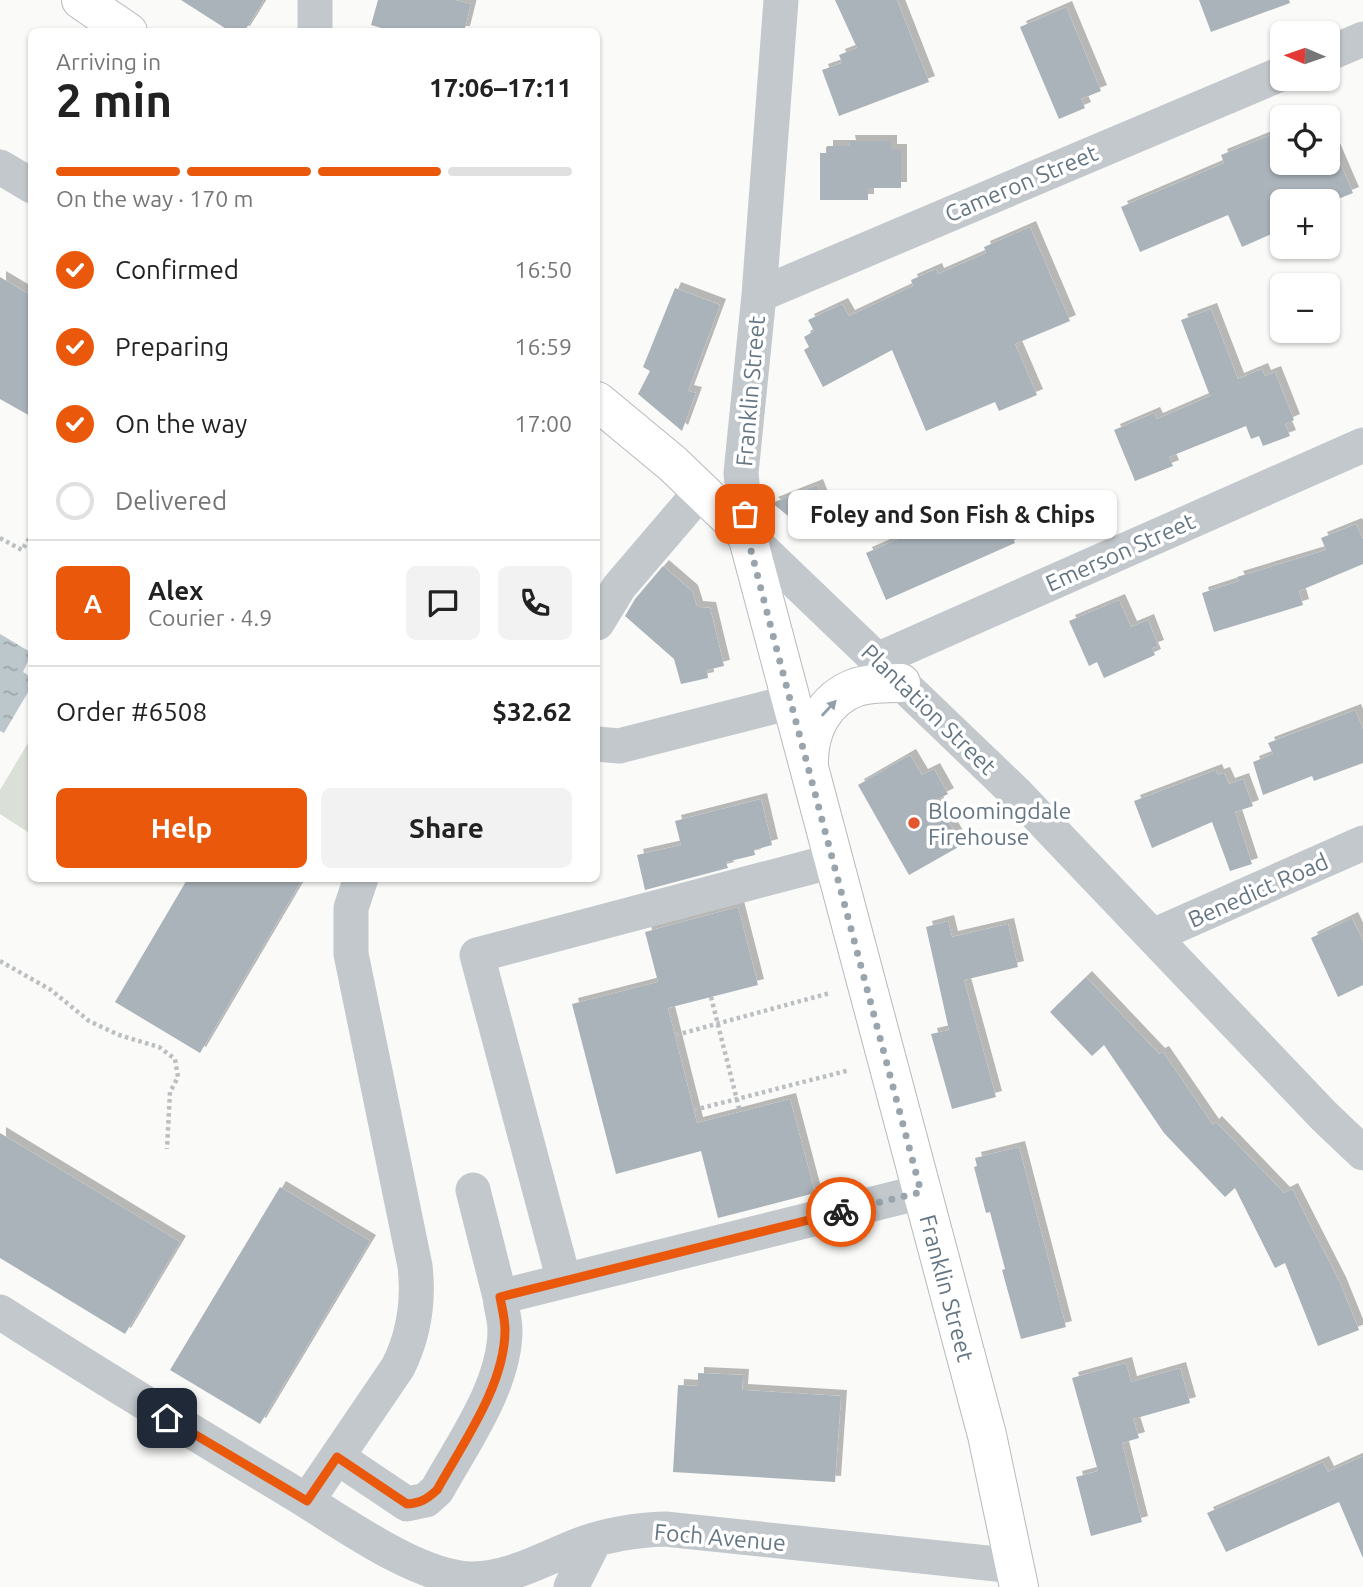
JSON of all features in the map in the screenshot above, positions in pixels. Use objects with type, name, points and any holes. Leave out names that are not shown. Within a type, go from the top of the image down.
[{"type":"main road","points":[[81,0],[122,28]]},
{"type":"main road","name":"Plantation Street","points":[[600,403],[673,464],[747,535]]},
{"type":"main road","name":"Franklin Street","points":[[747,535],[987,1435],[1017,1577]]},
{"type":"main road","points":[[809,771],[808,745],[816,723],[839,697],[889,671]]},
{"type":"street","points":[[315,0],[315,28]]},
{"type":"street","name":"Franklin Street","points":[[747,535],[741,473],[759,295],[781,0]]},
{"type":"street","points":[[1340,49],[1363,39]]},
{"type":"street","name":"Cameron Street","points":[[759,295],[1270,79]]},
{"type":"street","points":[[0,167],[28,184]]},
{"type":"street","name":"Emerson Street","points":[[889,671],[1363,445]]},
{"type":"street","points":[[600,618],[620,587],[701,491]]},
{"type":"street","name":"Plantation Street","points":[[747,535],[1018,795],[1363,1153]]},
{"type":"street","points":[[600,744],[619,746],[791,702]]},
{"type":"street","name":"Benedict Road","points":[[1153,936],[1363,843]]},
{"type":"street","points":[[564,1281],[478,955],[833,861]]},
{"type":"street","points":[[307,1501],[398,1367],[408,1344],[415,1313],[415,1266],[351,954],[351,908],[360,882]]},
{"type":"street","points":[[337,1457],[407,1504],[426,1500],[437,1490],[492,1390],[503,1351],[505,1328],[500,1297],[473,1190]]},
{"type":"street","points":[[500,1297],[921,1192]]},
{"type":"street","name":"Foch Avenue","points":[[0,1312],[144,1404],[406,1560],[459,1578],[477,1579],[511,1573],[595,1540],[624,1533],[665,1529],[1017,1577]]},
{"type":"street","points":[[571,1587],[595,1540]]},
{"type":"path","points":[[0,538],[22,550],[28,540]]},
{"type":"path","points":[[0,961],[51,990],[89,1021],[119,1035],[159,1047],[175,1059],[178,1077],[170,1092],[167,1149]]},
{"type":"path","points":[[676,1035],[830,993]]},
{"type":"path","points":[[711,998],[740,1112]]},
{"type":"path","points":[[694,1110],[850,1070]]},
{"type":"shaded area","points":[[28,743],[28,832],[0,814],[0,790]]},
{"type":"water","points":[[0,634],[28,651],[28,661],[23,672],[28,675],[28,692],[4,733],[0,731]]},
{"type":"building","points":[[181,0],[264,0],[246,28],[225,28]]},
{"type":"building","points":[[378,0],[455,0],[471,4],[465,28],[381,28],[371,25]]},
{"type":"building","points":[[835,0],[897,0],[929,82],[839,116],[822,70],[842,63],[839,55],[857,48]]},
{"type":"building","points":[[1199,0],[1289,0],[1290,3],[1211,32]]},
{"type":"building","points":[[1066,7],[1101,91],[1081,99],[1085,108],[1059,119],[1020,27]]},
{"type":"building","points":[[1270,135],[1270,175],[1340,175],[1340,163],[1353,193],[1340,198],[1340,189],[1270,189],[1270,235],[1242,247],[1228,215],[1140,252],[1121,207],[1224,163],[1221,155]]},
{"type":"building","points":[[849,141],[891,141],[891,150],[901,150],[901,188],[868,188],[868,200],[820,200],[820,153],[827,153],[827,146],[850,146]]},
{"type":"building","points":[[1030,227],[1070,321],[1015,344],[1037,395],[999,411],[995,402],[926,431],[892,350],[823,387],[804,350],[809,347],[804,337],[814,331],[808,320],[842,304],[849,316],[913,286],[911,280],[936,269],[938,274],[986,253],[984,247]]},
{"type":"building","points":[[0,277],[28,294],[28,415],[0,399]]},
{"type":"building","points":[[675,288],[720,305],[688,391],[696,393],[682,431],[638,394],[650,371],[643,367]]},
{"type":"building","points":[[1211,309],[1238,379],[1262,369],[1265,376],[1275,372],[1294,420],[1285,424],[1290,436],[1263,446],[1259,436],[1251,439],[1246,426],[1169,457],[1173,466],[1135,481],[1114,430],[1154,413],[1157,419],[1210,396],[1181,320]]},
{"type":"building","points":[[817,485],[830,518],[803,528],[772,503]]},
{"type":"building","points":[[1002,511],[1015,543],[886,600],[866,553],[956,514],[962,528]]},
{"type":"building","points":[[1356,524],[1363,539],[1363,564],[1299,591],[1303,605],[1214,632],[1202,593],[1239,581],[1237,577],[1326,550],[1321,538]]},
{"type":"building","points":[[663,566],[692,591],[697,607],[710,608],[724,666],[707,670],[708,678],[681,684],[674,659],[625,616],[635,599]]},
{"type":"building","points":[[1119,600],[1131,627],[1148,620],[1158,646],[1152,648],[1155,655],[1104,678],[1097,662],[1089,666],[1069,621]]},
{"type":"building","points":[[1355,710],[1363,729],[1363,763],[1314,781],[1312,776],[1263,795],[1253,762],[1273,754],[1268,743]]},
{"type":"building","name":"Bloomingdale Firehouse","points":[[910,755],[922,775],[934,769],[948,794],[936,800],[962,845],[909,875],[858,785]]},
{"type":"building","points":[[1216,770],[1218,775],[1224,773],[1229,784],[1243,779],[1253,806],[1235,812],[1252,864],[1230,871],[1212,822],[1152,848],[1134,801]]},
{"type":"building","points":[[761,799],[772,845],[754,850],[755,855],[726,862],[728,868],[645,890],[637,855],[681,845],[675,821]]},
{"type":"building","points":[[186,882],[301,882],[200,1053],[115,1002]]},
{"type":"building","points":[[738,907],[758,985],[668,1008],[697,1123],[790,1099],[815,1193],[718,1218],[701,1151],[616,1174],[572,1004],[658,982],[645,932]]},
{"type":"building","points":[[1352,918],[1363,941],[1363,985],[1338,997],[1311,938]]},
{"type":"building","points":[[948,921],[952,937],[1008,924],[1018,967],[964,980],[996,1097],[952,1109],[931,1034],[949,1030],[926,927]]},
{"type":"building","points":[[1086,977],[1159,1054],[1163,1052],[1213,1125],[1216,1122],[1284,1193],[1292,1189],[1340,1283],[1359,1330],[1318,1346],[1285,1263],[1275,1268],[1235,1188],[1225,1197],[1164,1133],[1104,1045],[1092,1056],[1050,1012]]},
{"type":"building","points":[[0,1133],[180,1242],[125,1334],[0,1258]]},
{"type":"building","points":[[1019,1147],[1066,1327],[1021,1339],[990,1212],[986,1213],[974,1167],[977,1166],[975,1158]]},
{"type":"building","points":[[280,1187],[370,1241],[260,1424],[170,1370]]},
{"type":"building","points":[[1126,1363],[1131,1382],[1180,1368],[1190,1403],[1133,1419],[1139,1438],[1122,1443],[1142,1522],[1091,1536],[1076,1477],[1098,1471],[1072,1378]]},
{"type":"building","points":[[698,1373],[743,1375],[742,1390],[841,1396],[835,1482],[673,1472],[678,1385],[698,1386]]},
{"type":"building","points":[[1363,1456],[1363,1558],[1339,1502],[1226,1552],[1207,1513],[1323,1462],[1328,1472]]},
{"type":"way so far","points":[[745,514],[747,535],[775,643],[921,1192],[841,1212]]},
{"type":"place","name":"Foley and Son Fish & Chips","points":[[745,514]]},
{"type":"place","name":"Bloomingdale Firehouse","points":[[914,823]]},
{"type":"route","points":[[167,1418],[307,1501],[337,1457],[407,1504],[426,1500],[437,1490],[492,1390],[503,1351],[505,1328],[500,1297],[841,1212]]}]
